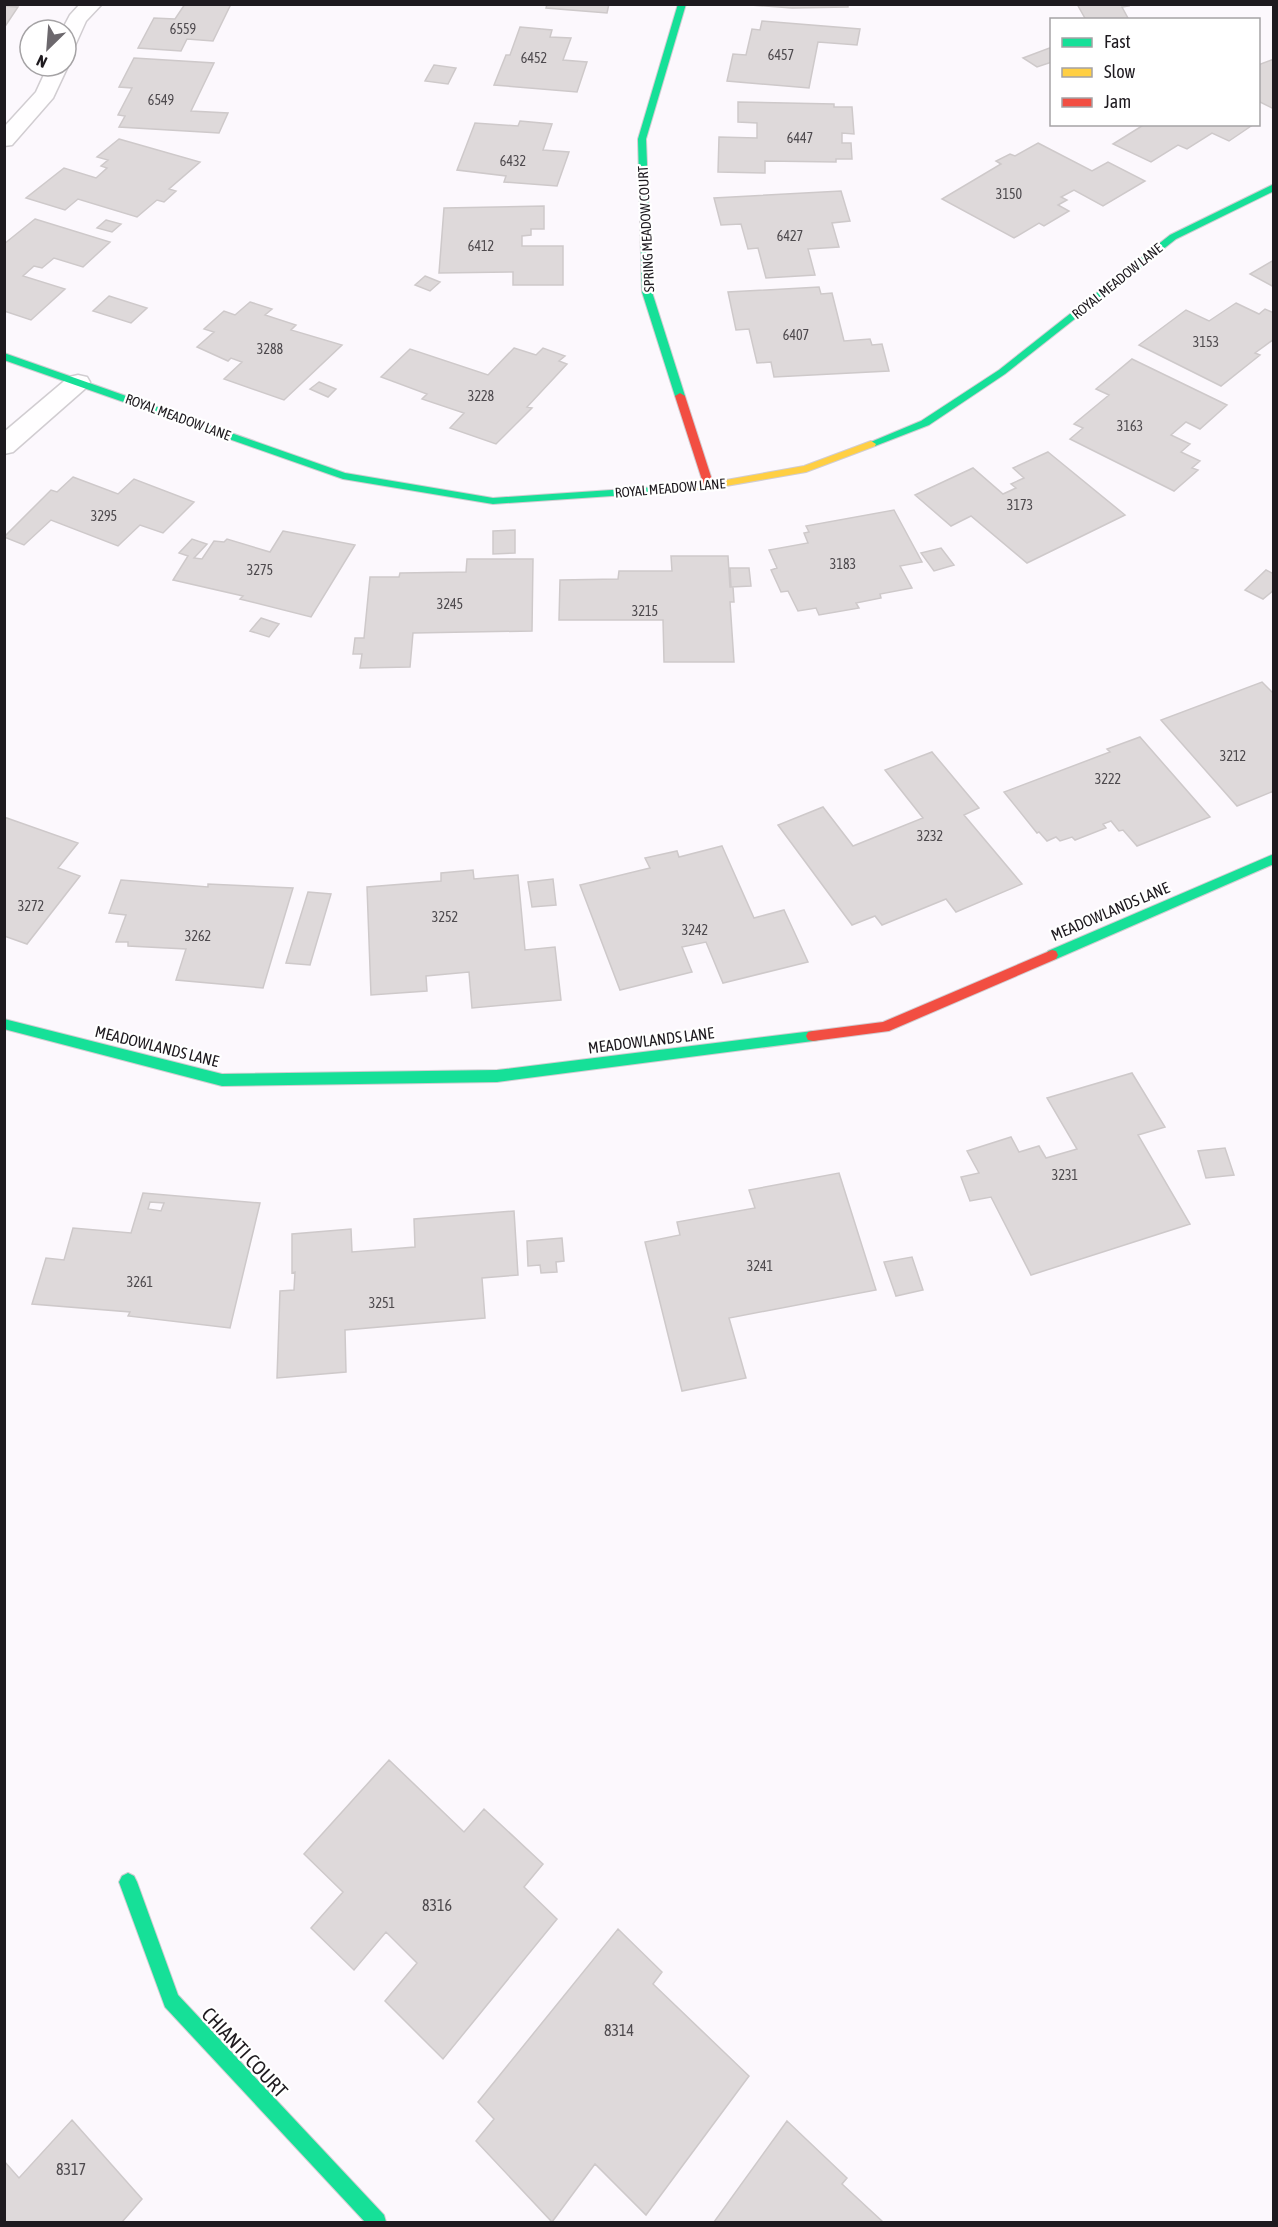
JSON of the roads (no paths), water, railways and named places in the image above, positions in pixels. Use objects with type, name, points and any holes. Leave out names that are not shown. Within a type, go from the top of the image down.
[{"type":"street","points":[[78,18],[92,4]]},
{"type":"street","name":"SPRING MEADOW COURT","points":[[682,4],[642,139],[647,292],[709,486]]},
{"type":"street","points":[[4,140],[46,94],[53,78]]},
{"type":"street","name":"ROYAL MEADOW LANE","points":[[4,356],[343,476],[493,501],[709,486],[806,469],[924,423],[1002,372],[1173,237],[1274,187]]},
{"type":"street","points":[[4,446],[78,382]]},
{"type":"street","name":"MEADOWLANDS LANE","points":[[4,1024],[222,1080],[497,1076],[884,1027],[1274,859]]},
{"type":"street","name":"CHIANTI COURT","points":[[128,1881],[171,2001],[377,2223]]}]
